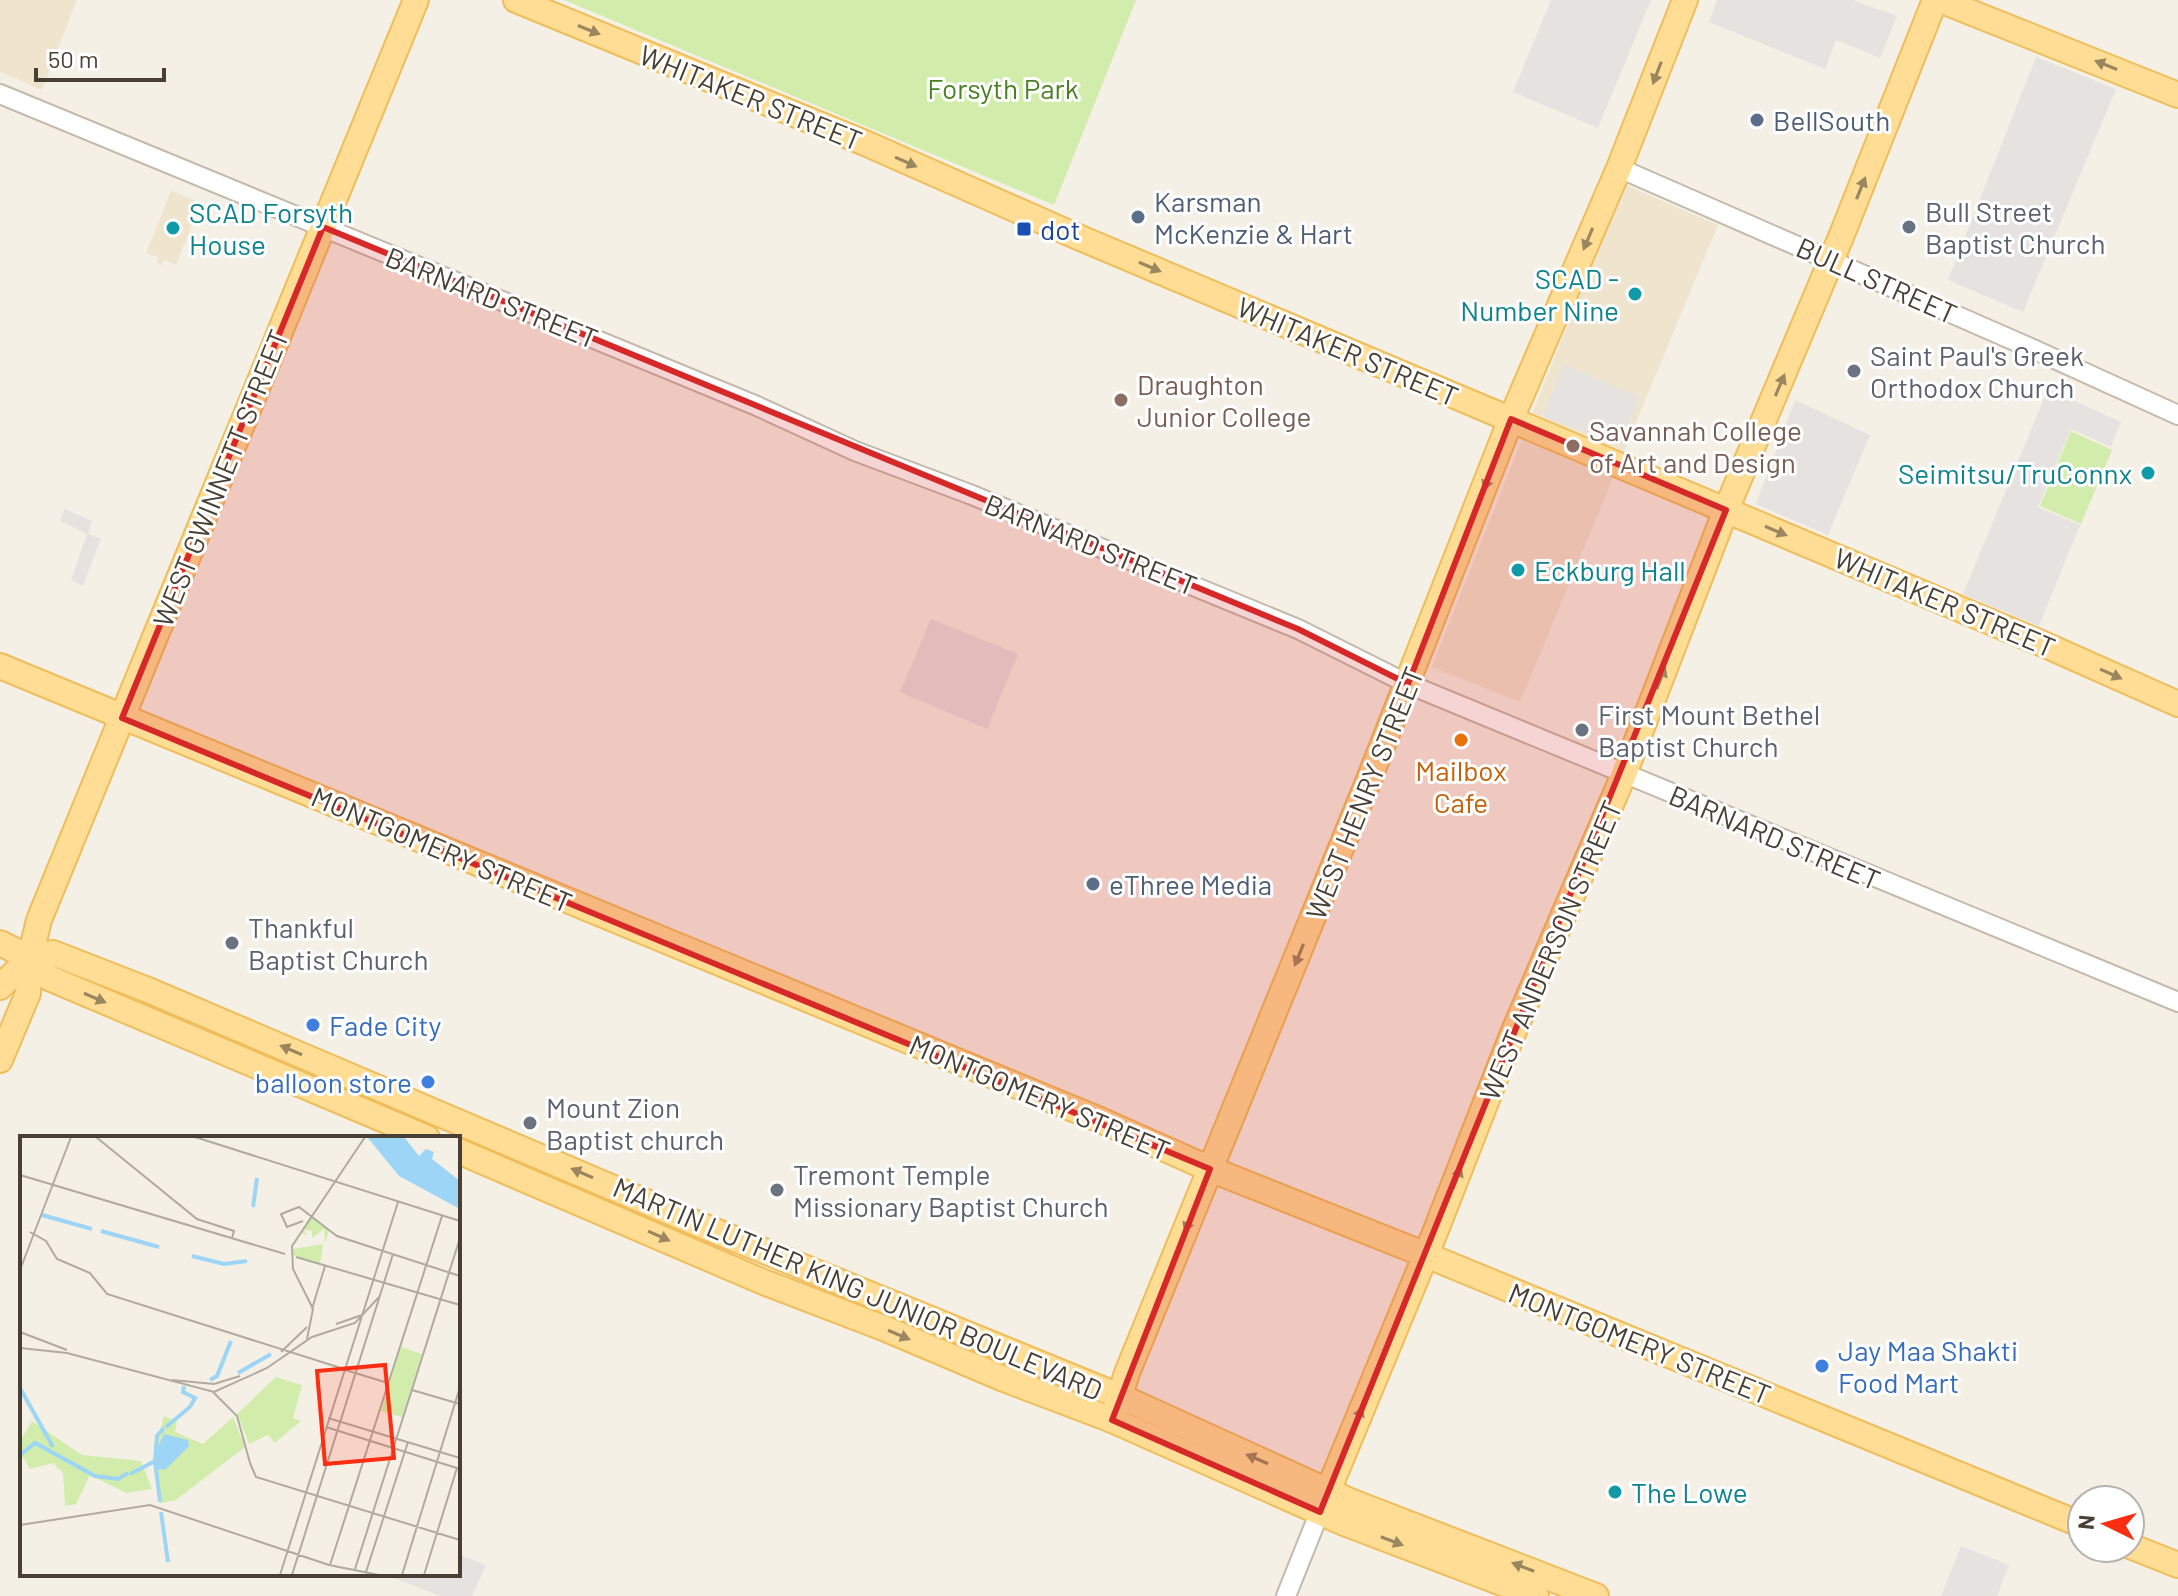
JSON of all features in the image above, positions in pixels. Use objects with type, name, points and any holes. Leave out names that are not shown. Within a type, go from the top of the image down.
[{"type":"main road","name":"WEST GWINNETT STREET","points":[[0,1060],[28,993],[30,958],[39,920],[416,0]]},
{"type":"main road","name":"WHITAKER STREET","points":[[516,0],[865,143],[1078,237],[2043,644],[2178,704]]},
{"type":"main road","name":"WEST HENRY STREET","points":[[1116,1408],[1408,684],[1511,419],[1619,168],[1685,0]]},
{"type":"main road","points":[[1937,0],[2178,95]]},
{"type":"main road","name":"WEST ANDERSON STREET","points":[[1324,1501],[1426,1255],[1511,1038],[1624,774],[1726,510],[1937,0]]},
{"type":"main road","name":"MONTGOMERY STREET","points":[[0,666],[1100,1120],[1210,1169],[2066,1518]]},
{"type":"main road","name":"MARTIN LUTHER KING JUNIOR BOULEVARD","points":[[0,943],[30,958],[49,978],[422,1136]]},
{"type":"main road","name":"MARTIN LUTHER KING JUNIOR BOULEVARD","points":[[30,958],[53,953],[148,990],[698,1224],[1536,1596]]},
{"type":"main road","points":[[0,987],[30,958]]},
{"type":"main road","name":"MARTIN LUTHER KING JUNIOR BOULEVARD","points":[[460,1152],[761,1281],[1004,1379],[1116,1408]]},
{"type":"main road","name":"MARTIN LUTHER KING JUNIOR BOULEVARD","points":[[1324,1501],[1350,1501],[1596,1596]]},
{"type":"main road","points":[[2146,1552],[2178,1565]]},
{"type":"street","name":"BARNARD STREET","points":[[0,94],[743,401],[855,451],[972,495],[1298,629],[1408,684],[2178,1002]]},
{"type":"street","name":"BULL STREET","points":[[1619,168],[2178,415]]},
{"type":"street","name":"WEST ANDERSON STREET","points":[[1286,1596],[1324,1501]]},
{"type":"highlighted area","points":[[323,227],[1298,629],[1408,684],[1511,419],[1726,510],[1320,1512],[1112,1420],[1210,1169],[122,718]]},
{"type":"shaded area","points":[[0,0],[77,0],[42,90],[0,72]]},
{"type":"shaded area","points":[[1551,0],[1651,0],[1598,128],[1513,92]]},
{"type":"shaded area","points":[[1717,0],[1852,0],[1897,16],[1880,58],[1836,40],[1825,69],[1709,22]]},
{"type":"shaded area","points":[[2036,57],[2116,89],[2023,312],[1948,280]]},
{"type":"shaded area","name":"Savannah College of Art and Design","points":[[1623,184],[1718,225],[1520,702],[1432,667]]},
{"type":"shaded area","name":"SCAD Forsyth House","points":[[171,191],[201,203],[176,265],[164,260],[162,265],[157,263],[159,258],[146,253]]},
{"type":"shaded area","points":[[1564,364],[1639,397],[1621,446],[1543,416]]},
{"type":"shaded area","points":[[2048,389],[2121,422],[2111,447],[2071,429],[2038,507],[2080,525],[2039,626],[1963,594]]},
{"type":"shaded area","points":[[1795,400],[1870,435],[1828,535],[1756,504]]},
{"type":"shaded area","points":[[65,509],[92,521],[88,534],[101,539],[83,586],[71,580],[87,534],[60,521]]},
{"type":"shaded area","points":[[931,619],[1018,654],[987,729],[900,692]]},
{"type":"shaded area","points":[[1961,1546],[2009,1565],[1997,1596],[1941,1596]]},
{"type":"shaded area","points":[[460,1555],[486,1565],[472,1596],[440,1596],[389,1576],[460,1576]]},
{"type":"green space","name":"Forsyth Park","points":[[564,0],[1136,0],[1054,205]]},
{"type":"green space","points":[[2071,431],[2112,450],[2081,524],[2040,506]]},
{"type":"place","name":"BellSouth","points":[[1757,120]]},
{"type":"place","name":"Karsman McKenzie & Hart","points":[[1138,217]]},
{"type":"place","name":"Bull Street Baptist Church","points":[[1909,227]]},
{"type":"place","name":"SCAD Forsyth House","points":[[173,228]]},
{"type":"place","name":"dot","points":[[1024,229]]},
{"type":"place","name":"SCAD - Number Nine","points":[[1635,294]]},
{"type":"place","name":"Saint Paul's Greek Orthodox Church","points":[[1854,371]]},
{"type":"place","name":"Draughton Junior College","points":[[1121,400]]},
{"type":"place","name":"Savannah College of Art and Design","points":[[1573,446]]},
{"type":"place","name":"Seimitsu/TruConnx","points":[[2148,473]]},
{"type":"place","name":"Eckburg Hall","points":[[1518,570]]},
{"type":"place","name":"First Mount Bethel Baptist Church","points":[[1582,730]]},
{"type":"place","name":"Mailbox Cafe","points":[[1461,740]]},
{"type":"place","name":"eThree Media","points":[[1093,884]]},
{"type":"place","name":"Thankful Baptist Church","points":[[232,943]]},
{"type":"place","name":"Fade City","points":[[313,1025]]},
{"type":"place","name":"balloon store","points":[[428,1082]]},
{"type":"place","name":"Mount Zion Baptist church","points":[[530,1123]]},
{"type":"place","name":"Tremont Temple Missionary Baptist Church","points":[[777,1190]]},
{"type":"place","name":"Jay Maa Shakti Food Mart","points":[[1822,1366]]},
{"type":"place","name":"The Lowe","points":[[1615,1492]]}]
